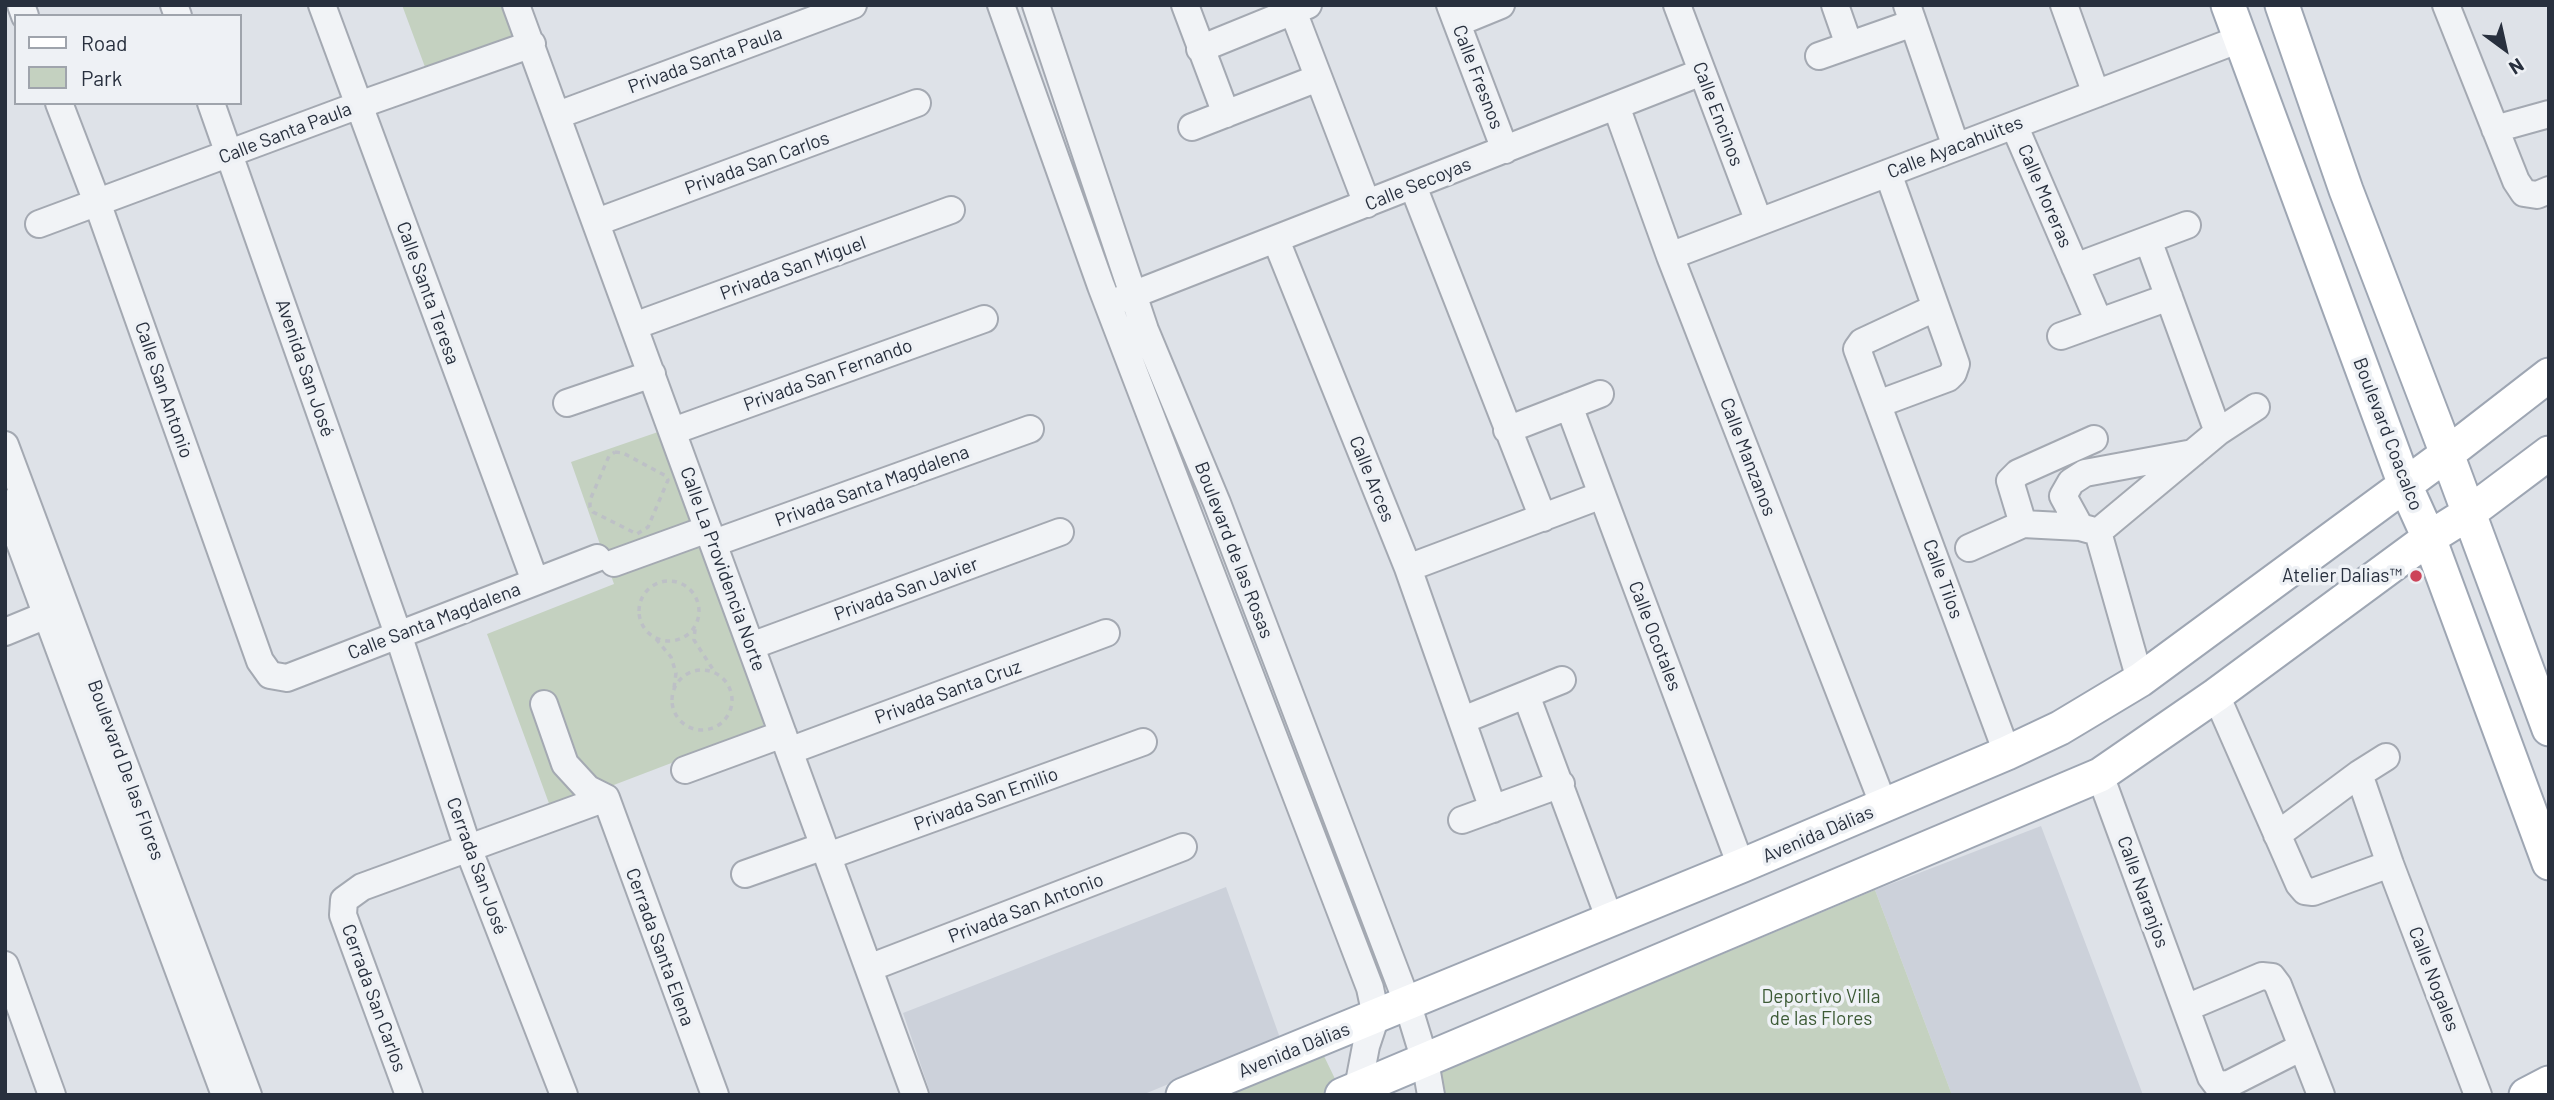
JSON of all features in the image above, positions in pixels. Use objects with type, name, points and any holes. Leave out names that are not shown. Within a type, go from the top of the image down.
[{"type":"main road","name":"Boulevard Coacalco","points":[[2228,5],[2405,485],[2429,538],[2549,863]]},
{"type":"main road","points":[[2282,5],[2346,190],[2448,454],[2549,729]]},
{"type":"main road","name":"Avenida Dálias","points":[[1183,1095],[1741,866],[2060,728],[2140,680],[2448,454],[2549,375]]},
{"type":"main road","points":[[1353,1093],[2100,775],[2216,695],[2549,453]]},
{"type":"main road","points":[[2526,1095],[2549,1083]]},
{"type":"street","name":"Calle Santa Teresa","points":[[322,5],[535,581]]},
{"type":"street","name":"Privada Santa Paula","points":[[558,115],[853,5]]},
{"type":"street","name":"Boulevard de las Rosas","points":[[1001,5],[1108,305],[1370,988],[1376,1016]]},
{"type":"street","name":"Boulevard de las Rosas","points":[[1036,5],[1145,330],[1217,503],[1408,1002],[1425,1061],[1431,1095]]},
{"type":"street","points":[[1185,5],[1226,114]]},
{"type":"street","points":[[1454,14],[1502,5]]},
{"type":"street","name":"Calle Encinos","points":[[1677,5],[1759,222]]},
{"type":"street","points":[[1835,5],[1849,45]]},
{"type":"street","points":[[2064,5],[2096,94]]},
{"type":"street","points":[[2446,5],[2516,181],[2536,191]]},
{"type":"street","name":"Calle La Providencia Norte","points":[[517,6],[915,1095]]},
{"type":"street","points":[[1200,49],[1300,8],[1318,78],[1367,204]]},
{"type":"street","name":"Calle Fresnos","points":[[1454,14],[1505,149]]},
{"type":"street","points":[[1819,56],[1849,45],[1910,14],[1956,147]]},
{"type":"street","name":"Calle Ayacahuites","points":[[1670,256],[2240,39]]},
{"type":"street","name":"Calle Santa Paula","points":[[39,223],[532,44]]},
{"type":"street","name":"Calle Secoyas","points":[[1108,305],[1702,72]]},
{"type":"street","points":[[1192,127],[1318,78]]},
{"type":"street","name":"Privada San Carlos","points":[[597,222],[917,103]]},
{"type":"street","name":"Calle San Antonio","points":[[60,105],[97,202],[260,661],[270,675]]},
{"type":"street","name":"Avenida San José","points":[[212,105],[398,634]]},
{"type":"street","name":"Calle Manzanos","points":[[1616,106],[1670,256],[1884,806]]},
{"type":"street","points":[[2495,129],[2549,114]]},
{"type":"street","name":"Calle Moreras","points":[[2014,125],[2099,322]]},
{"type":"street","points":[[1878,404],[1948,378],[1954,373],[1956,364],[1888,173]]},
{"type":"street","points":[[1413,186],[1543,518]]},
{"type":"street","name":"Privada San Miguel","points":[[634,326],[951,210]]},
{"type":"street","name":"Calle Moreras","points":[[2076,267],[2187,225]]},
{"type":"street","name":"Calle Arces","points":[[1276,240],[1408,568],[1493,809]]},
{"type":"street","points":[[2148,240],[2218,432]]},
{"type":"street","points":[[2061,336],[2169,297]]},
{"type":"street","name":"Calle Tilos","points":[[1935,308],[1862,342],[1857,349],[2007,753]]},
{"type":"street","name":"Privada San Fernando","points":[[673,431],[984,319]]},
{"type":"street","points":[[567,403],[652,374]]},
{"type":"street","points":[[1507,430],[1600,394]]},
{"type":"street","name":"Calle Ocotales","points":[[1569,407],[1741,866]]},
{"type":"street","points":[[1969,548],[2023,524],[2089,530],[2195,453],[2218,432],[2256,407]]},
{"type":"street","name":"Privada Santa Magdalena","points":[[605,560],[711,536],[1030,429]]},
{"type":"street","points":[[2023,524],[2010,481],[2018,473],[2094,439]]},
{"type":"street","name":"Boulevard De las Flores","points":[[5,445],[10,488],[248,1095]]},
{"type":"street","points":[[2140,680],[2089,530],[2063,496],[2071,482],[2085,473],[2195,453]]},
{"type":"street","points":[[1408,568],[1602,495]]},
{"type":"street","name":"Privada San Javier","points":[[751,646],[1060,532]]},
{"type":"street","name":"Calle Santa Magdalena","points":[[270,675],[287,678],[535,581],[605,560]]},
{"type":"street","points":[[5,632],[56,611]]},
{"type":"street","name":"Boulevard De las Flores","points":[[56,611],[225,1095]]},
{"type":"street","name":"Privada Santa Cruz","points":[[685,770],[786,743],[1106,633]]},
{"type":"street","name":"Cerrada San José","points":[[398,634],[468,848],[564,1095]]},
{"type":"street","points":[[1463,720],[1562,680]]},
{"type":"street","points":[[1526,695],[1609,920]]},
{"type":"street","points":[[2216,695],[2299,884],[2305,891],[2314,892],[2390,864]]},
{"type":"street","points":[[544,704],[565,764],[588,789],[606,799]]},
{"type":"street","name":"Privada San Emilio","points":[[745,874],[826,851],[1143,742]]},
{"type":"street","points":[[2277,835],[2386,757]]},
{"type":"street","name":"Calle Nogales","points":[[2359,774],[2390,864],[2478,1095]]},
{"type":"street","name":"Calle Naranjos","points":[[2100,775],[2211,1077],[2217,1085],[2229,1084],[2302,1047]]},
{"type":"street","points":[[1462,820],[1561,784]]},
{"type":"street","points":[[468,848],[606,799]]},
{"type":"street","name":"Cerrada Santa Elena","points":[[606,799],[715,1095]]},
{"type":"street","name":"Privada San Antonio","points":[[869,968],[1183,847]]},
{"type":"street","name":"Cerrada San Carlos","points":[[410,1095],[343,915],[344,900],[362,887],[468,848]]},
{"type":"street","points":[[5,965],[52,1095]]},
{"type":"street","points":[[2186,1008],[2262,976],[2272,977],[2278,985],[2321,1095]]},
{"type":"street","points":[[1353,1093],[1376,1016]]},
{"type":"path","points":[[615,452],[623,453],[666,476],[666,487],[648,527],[637,534],[593,512],[590,507],[590,500],[609,456],[615,452]]},
{"type":"path","points":[[661,581],[682,583],[690,589],[699,607],[695,627],[694,640],[706,662],[729,687],[732,707],[721,724],[711,729],[692,729],[677,718],[673,709],[676,673],[671,657],[644,628],[639,610],[645,592],[661,581]]},
{"type":"path","points":[[651,635],[669,641],[679,639],[695,627]]},
{"type":"path","points":[[673,690],[678,681],[694,671],[715,673]]},
{"type":"shaded area","points":[[2041,826],[2143,1095],[1952,1095],[1875,890]]},
{"type":"shaded area","points":[[1226,887],[1280,1038],[1142,1095],[931,1095],[903,1013]]},
{"type":"green space","points":[[402,5],[502,5],[512,34],[507,41],[425,67]]},
{"type":"green space","points":[[658,432],[764,720],[763,728],[551,809],[487,634],[614,584],[571,462]]},
{"type":"green space","name":"Deportivo Villa de las Flores","points":[[1875,890],[1952,1095],[1446,1095],[1439,1073]]},
{"type":"green space","points":[[1323,1054],[1337,1083],[1332,1090],[1320,1095],[1224,1095]]},
{"type":"place","name":"Atelier Dalias™","points":[[2416,576]]}]
